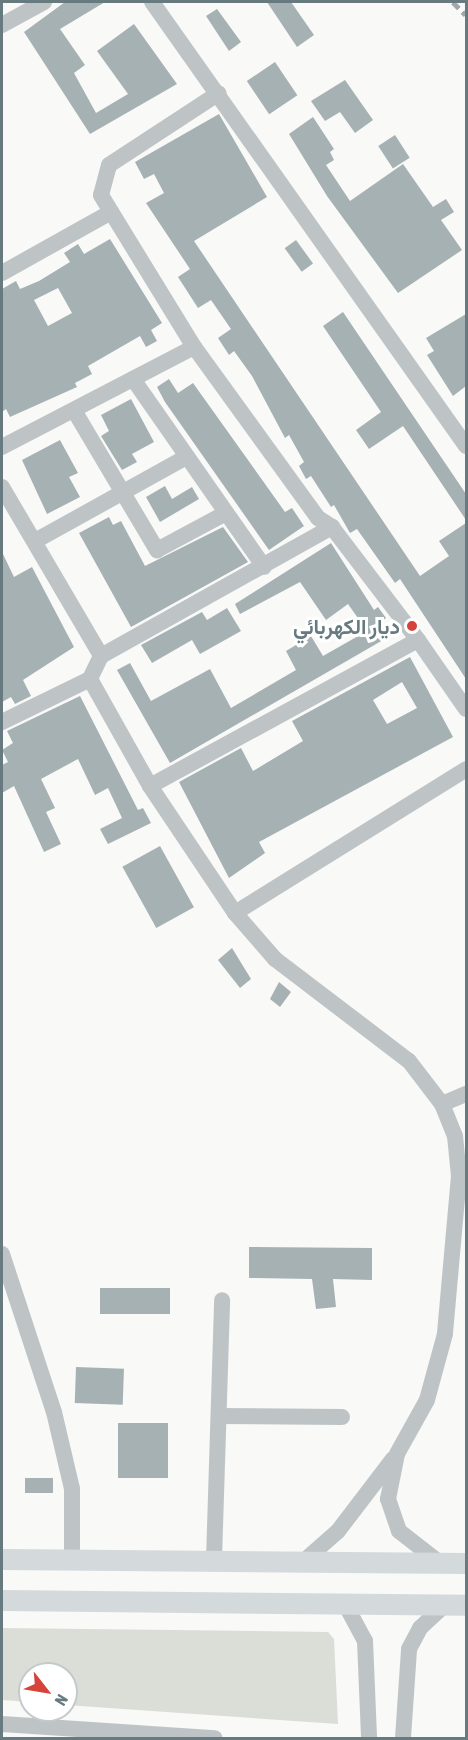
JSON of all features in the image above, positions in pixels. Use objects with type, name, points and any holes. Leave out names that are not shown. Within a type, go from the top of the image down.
[{"type":"main road","points":[[2,1559],[72,1561],[214,1559],[466,1563]]},
{"type":"main road","points":[[2,1600],[466,1605]]},
{"type":"street","points":[[2,25],[44,2]]},
{"type":"street","points":[[152,2],[219,93],[466,446]]},
{"type":"street","points":[[219,93],[109,165],[102,195],[194,347],[318,518],[332,527],[418,640],[466,709]]},
{"type":"street","points":[[2,273],[111,212]]},
{"type":"street","points":[[2,447],[75,412],[194,347]]},
{"type":"street","points":[[134,379],[185,459],[264,567]]},
{"type":"street","points":[[75,412],[157,550],[226,513]]},
{"type":"street","points":[[35,541],[125,494],[185,459]]},
{"type":"street","points":[[2,487],[101,656]]},
{"type":"street","points":[[2,722],[90,679],[101,656],[332,527]]},
{"type":"street","points":[[150,786],[418,640]]},
{"type":"street","points":[[90,679],[150,786],[235,913],[275,959],[409,1061],[442,1104],[455,1136],[459,1176],[445,1334],[427,1400],[397,1454],[338,1531],[304,1561]]},
{"type":"street","points":[[235,913],[466,769]]},
{"type":"street","points":[[442,1104],[466,1094]]},
{"type":"street","points":[[2,1254],[54,1412],[72,1489],[72,1561]]},
{"type":"street","points":[[214,1559],[222,1300]]},
{"type":"street","points":[[219,1416],[342,1417]]},
{"type":"street","points":[[397,1454],[388,1499],[392,1521],[440,1563]]},
{"type":"street","points":[[344,1602],[360,1627],[367,1648],[369,1738]]},
{"type":"street","points":[[403,1738],[409,1649],[420,1628],[445,1605]]},
{"type":"street","points":[[2,1724],[215,1738]]},
{"type":"shaded area","points":[[2,1628],[328,1632],[334,1639],[338,1724],[78,1706],[78,1662],[18,1662],[18,1701],[2,1700]]},
{"type":"building","points":[[65,2],[105,2],[60,29],[85,65],[74,73],[96,113],[128,94],[97,51],[134,24],[177,84],[90,134],[24,32]]},
{"type":"building","points":[[267,2],[291,2],[314,35],[297,47]]},
{"type":"building","points":[[217,9],[241,42],[229,51],[206,16]]},
{"type":"building","points":[[275,62],[297,95],[269,114],[247,81]]},
{"type":"building","points":[[345,80],[373,120],[355,133],[340,112],[325,121],[311,101]]},
{"type":"building","points":[[219,114],[267,197],[194,241],[420,576],[449,556],[439,541],[466,523],[466,679],[400,579],[395,583],[357,529],[350,533],[334,505],[331,507],[311,476],[306,479],[299,466],[304,462],[289,435],[285,438],[252,376],[234,351],[229,355],[218,338],[231,329],[211,300],[198,308],[178,277],[190,269],[146,203],[164,193],[154,174],[144,179],[135,162]]},
{"type":"building","points":[[313,117],[334,149],[330,152],[334,160],[326,165],[350,201],[403,164],[433,207],[446,199],[454,212],[441,220],[462,250],[398,293],[327,196],[289,134]]},
{"type":"building","points":[[395,135],[410,158],[393,169],[378,146]]},
{"type":"building","points":[[110,239],[162,323],[151,330],[157,341],[146,347],[140,336],[88,366],[92,374],[75,383],[77,387],[10,417],[6,409],[2,412],[2,289],[16,281],[20,289],[39,281],[70,262],[64,253],[78,244],[84,254]],"holes":[[[58,288],[72,313],[48,326],[34,300]]]},
{"type":"building","points":[[296,240],[313,263],[302,272],[285,248]]},
{"type":"building","points":[[343,312],[466,494],[466,520],[403,426],[369,449],[356,430],[381,412],[323,326]]},
{"type":"building","points":[[466,314],[466,386],[453,396],[427,355],[434,351],[426,338]]},
{"type":"building","points":[[169,379],[178,393],[193,383],[285,512],[292,508],[304,526],[269,550],[165,402],[157,387]]},
{"type":"building","points":[[131,399],[154,442],[132,454],[137,462],[122,470],[101,436],[109,431],[101,415]]},
{"type":"building","points":[[60,440],[78,473],[69,477],[80,497],[47,514],[22,460]]},
{"type":"building","points":[[165,486],[172,499],[192,487],[199,499],[160,522],[146,497]]},
{"type":"building","points":[[109,517],[113,525],[121,521],[145,566],[223,527],[248,562],[131,627],[79,533]]},
{"type":"building","points":[[331,543],[374,610],[378,607],[386,618],[382,621],[390,636],[170,763],[117,670],[130,663],[151,701],[210,669],[231,708],[296,670],[286,651],[311,636],[323,656],[367,631],[348,604],[326,620],[300,582],[240,614],[235,604]]},
{"type":"building","points":[[2,552],[14,577],[32,567],[74,647],[23,680],[31,696],[15,704],[11,697],[2,702]]},
{"type":"building","points":[[227,608],[241,631],[200,654],[192,640],[152,663],[141,645],[202,612],[207,620]]},
{"type":"building","points":[[410,657],[453,737],[259,842],[265,853],[229,878],[179,782],[241,748],[253,771],[303,741],[292,721]],"holes":[[[402,682],[417,708],[387,724],[373,700]]]},
{"type":"building","points":[[80,696],[138,810],[143,808],[151,823],[108,844],[100,829],[122,818],[108,788],[95,795],[78,759],[41,779],[55,808],[46,812],[61,844],[44,852],[14,786],[2,793],[2,765],[8,762],[2,750],[13,743],[7,731]]},
{"type":"building","points":[[160,846],[194,907],[156,928],[122,867]]},
{"type":"building","points":[[232,948],[251,979],[240,988],[218,960]]},
{"type":"building","points":[[279,982],[291,992],[280,1007],[270,999]]},
{"type":"building","points":[[249,1247],[372,1248],[372,1280],[333,1279],[336,1307],[316,1309],[312,1279],[249,1278]]},
{"type":"building","points":[[100,1288],[170,1288],[170,1314],[100,1314]]},
{"type":"building","points":[[76,1367],[124,1369],[123,1405],[75,1403]]},
{"type":"building","points":[[118,1423],[168,1423],[168,1478],[118,1478]]},
{"type":"building","points":[[25,1478],[53,1478],[53,1493],[25,1493]]},
{"type":"railway","points":[[453,2],[466,15]]},
{"type":"place","name":"ديار الكهربائي","points":[[412,626]]}]
